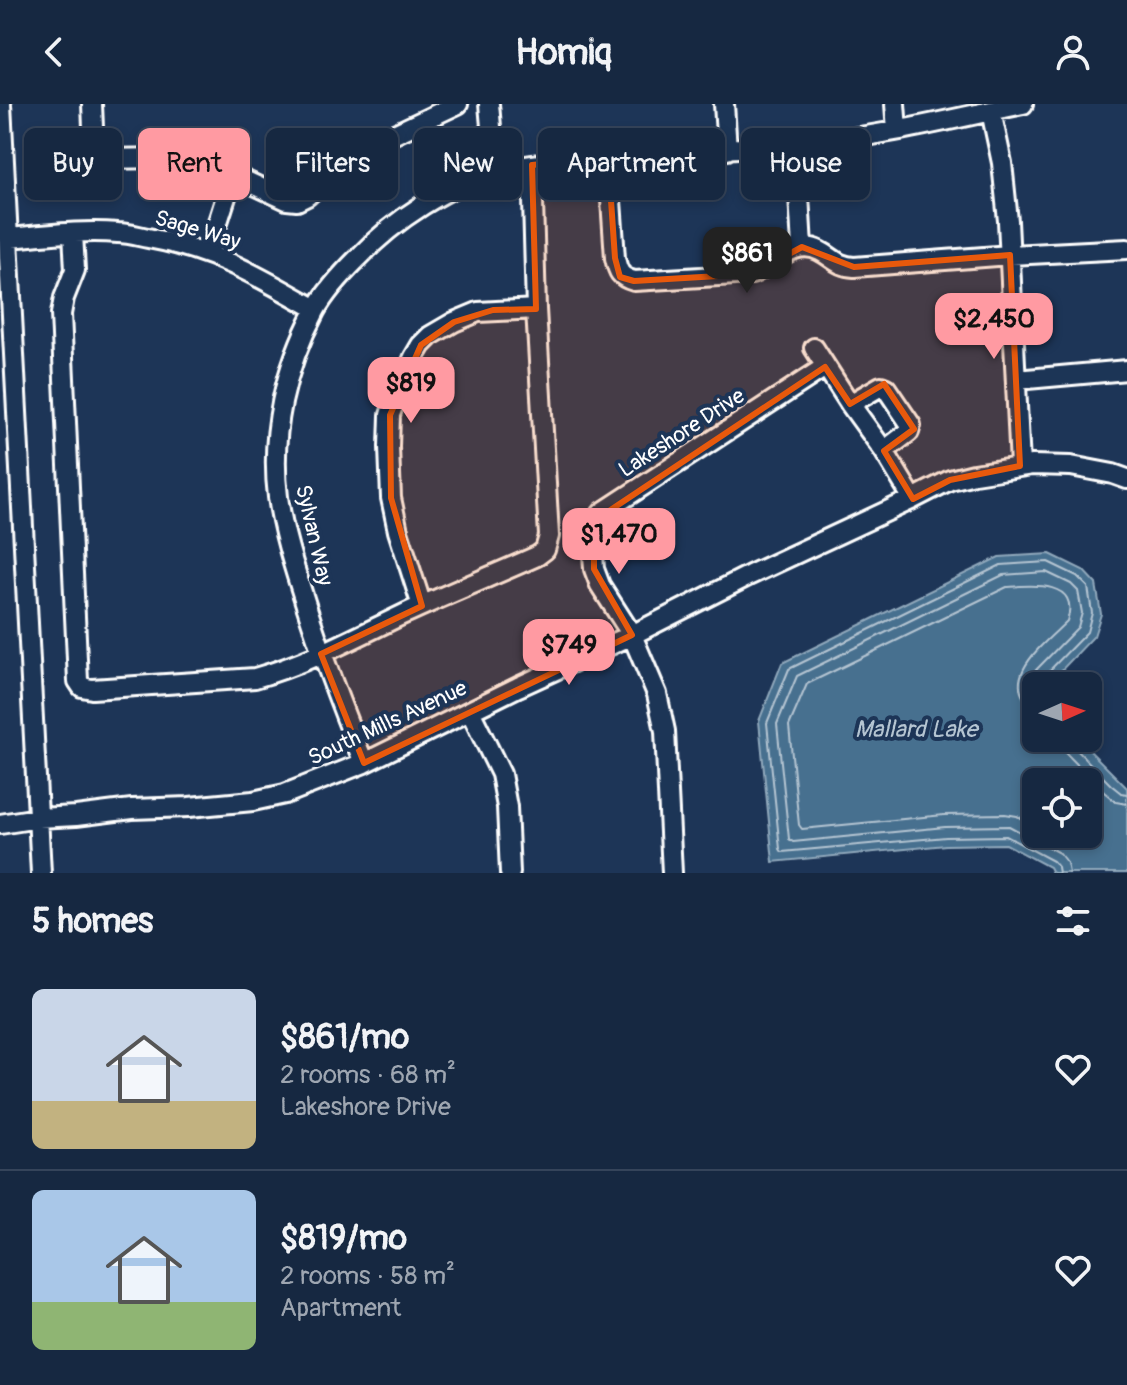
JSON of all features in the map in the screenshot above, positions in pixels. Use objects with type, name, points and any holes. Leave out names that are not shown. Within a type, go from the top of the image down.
[{"type":"street","points":[[1,104],[8,238],[8,407],[41,873]]},
{"type":"street","points":[[92,104],[94,151],[102,159],[138,158]]},
{"type":"street","points":[[250,183],[287,200],[297,201],[307,196],[352,154],[458,104]]},
{"type":"street","points":[[489,104],[491,128]]},
{"type":"street","points":[[724,104],[727,150]]},
{"type":"street","points":[[895,104],[897,130]]},
{"type":"street","name":"Sylvan Way","points":[[870,134],[1023,104]]},
{"type":"street","points":[[991,111],[1002,163],[1010,255],[1020,466]]},
{"type":"street","name":"Sylvan Way","points":[[727,150],[741,149]]},
{"type":"street","name":"Sylvan Way","points":[[522,167],[538,164]]},
{"type":"street","points":[[73,233],[75,270],[61,314],[78,681],[82,687],[92,689],[255,678],[321,654],[545,550],[549,536],[536,309],[532,165]]},
{"type":"street","points":[[208,253],[225,200]]},
{"type":"street","name":"Sylvan Way","points":[[364,763],[321,654],[290,552],[278,498],[278,435],[284,391],[299,345],[316,309],[339,278],[376,239],[434,200]]},
{"type":"street","points":[[611,200],[619,273],[634,281],[752,274],[763,270],[783,254],[802,247],[818,249],[842,266],[854,267],[1127,249]]},
{"type":"street","points":[[799,200],[802,247]]},
{"type":"street","name":"Sage Way","points":[[8,238],[120,233],[169,241],[208,253],[254,273],[316,309]]},
{"type":"street","points":[[422,606],[391,498],[390,415],[394,403],[414,357],[430,336],[478,312],[536,309]]},
{"type":"street","points":[[814,348],[913,499]]},
{"type":"street","name":"Lakeshore Drive","points":[[672,873],[665,731],[657,694],[632,635],[600,585],[594,569],[593,524],[596,518],[655,477],[825,367]]},
{"type":"street","points":[[1016,380],[1127,370]]},
{"type":"street","points":[[850,404],[881,386],[886,388],[911,425],[909,432],[884,451]]},
{"type":"street","name":"South Mills Avenue","points":[[0,824],[38,818],[253,801],[285,794],[364,763],[950,480],[1020,466],[1071,466],[1127,479]]},
{"type":"street","points":[[470,711],[501,774],[507,807],[510,873]]},
{"type":"highlighted area","points":[[608,157],[615,258],[620,277],[634,281],[752,274],[802,247],[854,267],[1010,255],[1020,466],[950,480],[913,499],[884,451],[914,429],[884,384],[850,404],[825,367],[594,521],[594,569],[632,635],[364,763],[321,654],[422,606],[391,498],[390,415],[421,345],[454,322],[493,310],[536,309],[532,165]]},
{"type":"water","name":"Mallard Lake","points":[[1050,554],[1083,570],[1096,584],[1101,614],[1094,636],[1060,672],[1022,672],[1022,752],[1091,752],[1127,788],[1127,873],[1052,873],[1049,867],[1006,844],[946,845],[773,862],[759,721],[782,663],[999,557]]}]
